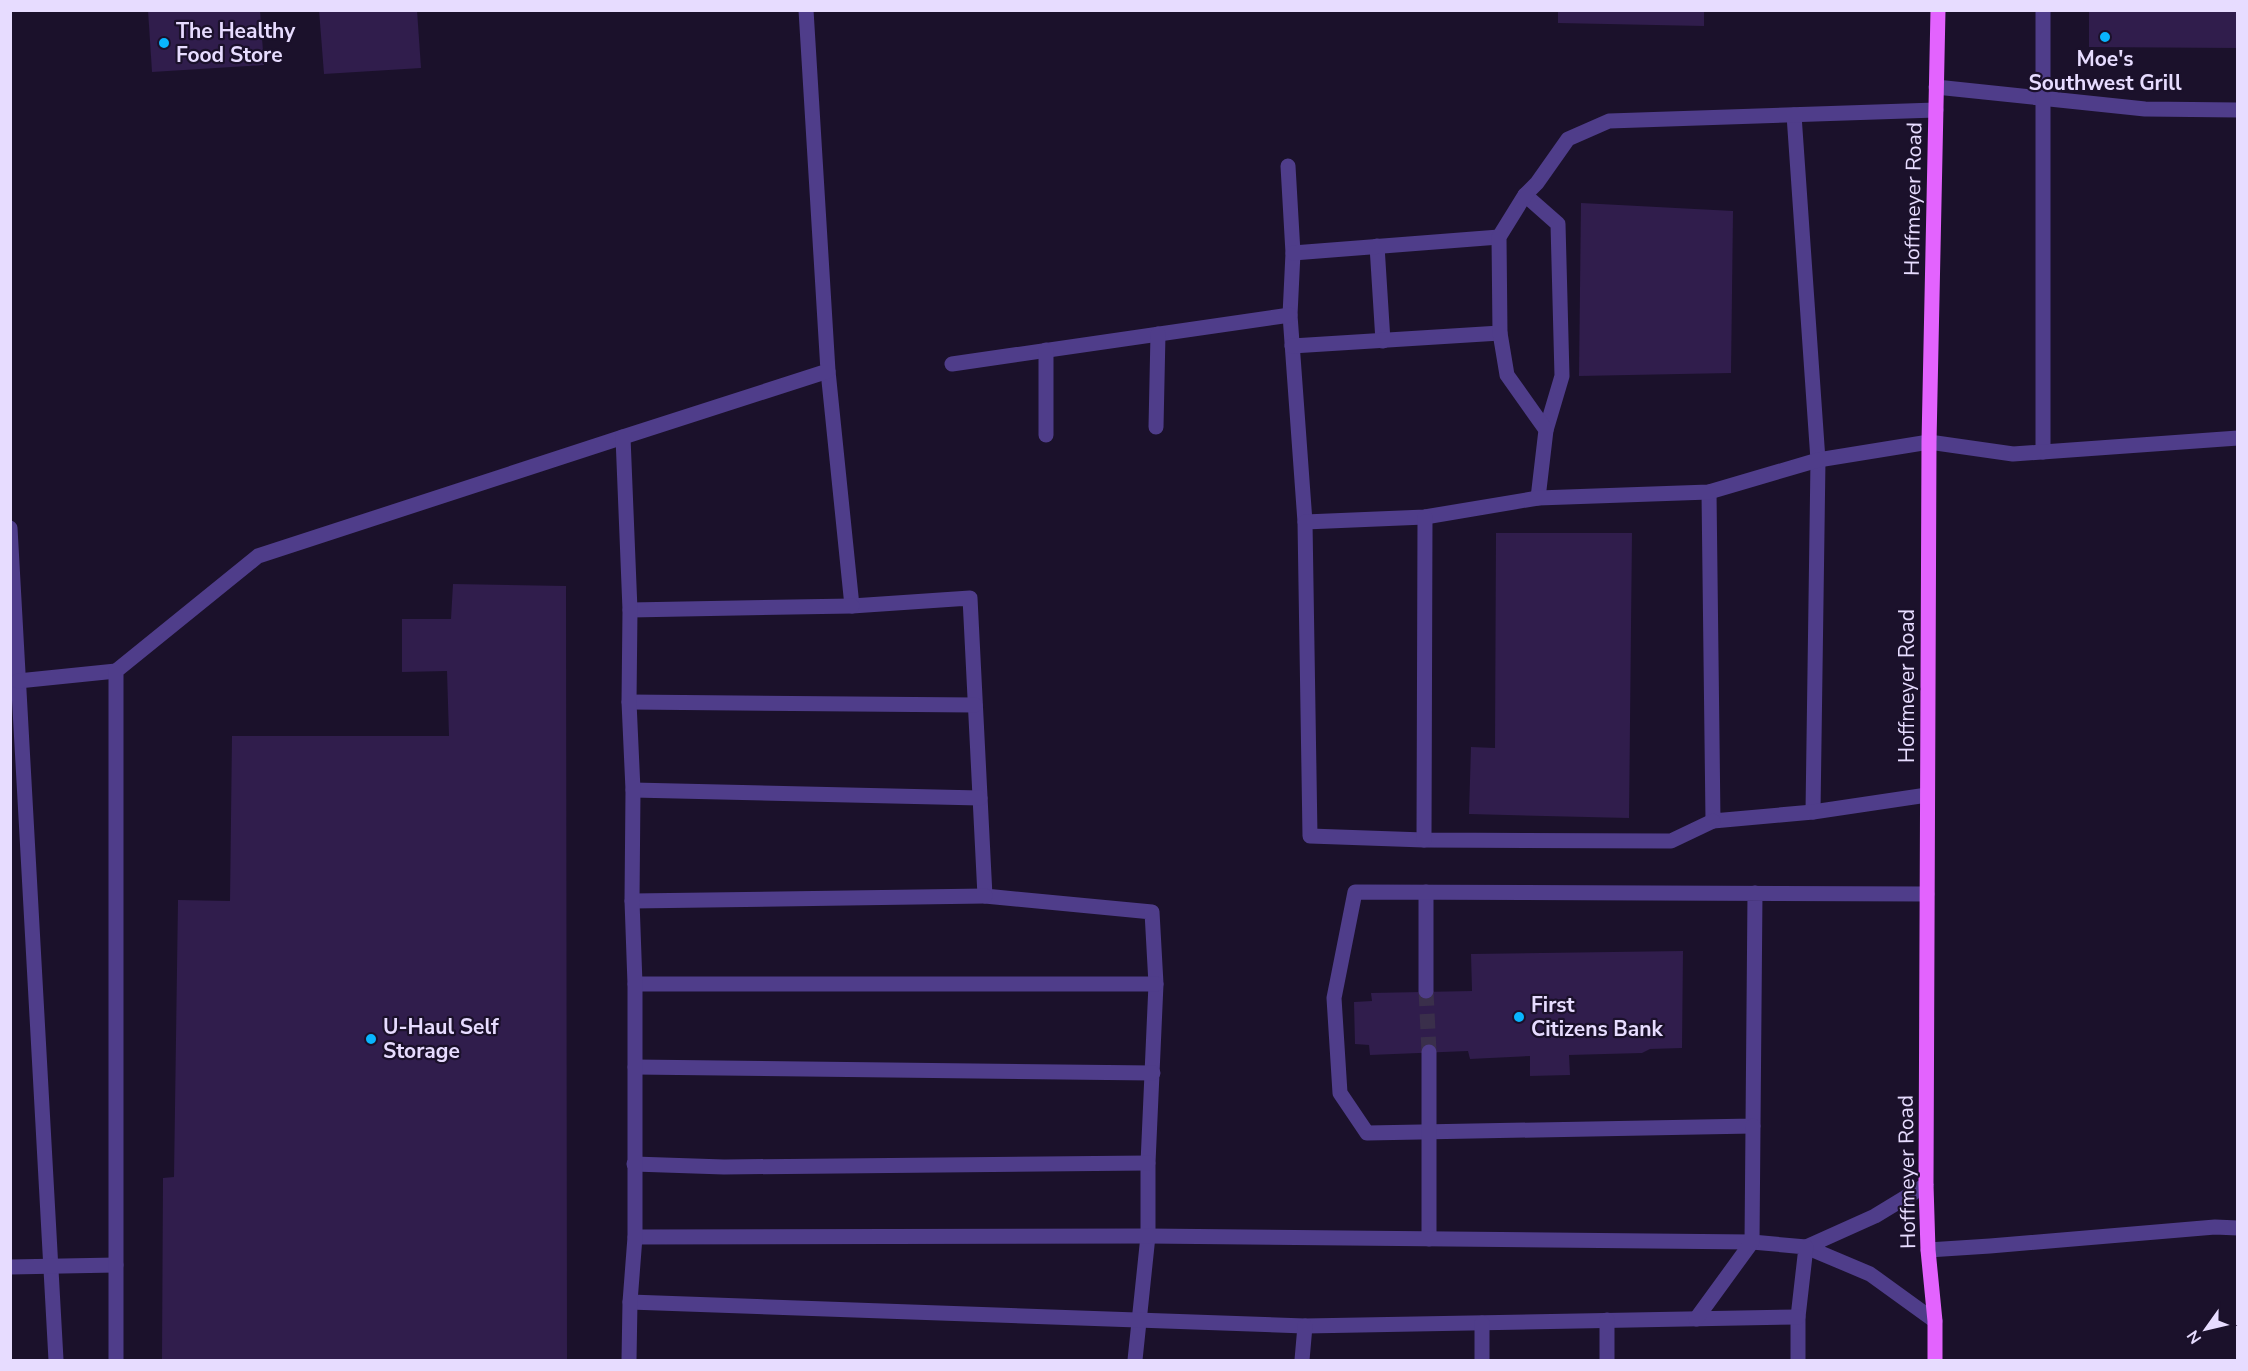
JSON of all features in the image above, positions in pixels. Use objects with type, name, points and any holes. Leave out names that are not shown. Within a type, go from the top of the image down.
[{"type":"main road","name":"Hoffmeyer Road","points":[[1935,1360],[1935,1321],[1928,1250],[1926,1185],[1929,442],[1938,10]]},
{"type":"street","points":[[806,10],[828,371],[852,606]]},
{"type":"street","points":[[2043,10],[2043,452]]},
{"type":"street","points":[[1936,87],[2145,110],[2238,110]]},
{"type":"street","points":[[1546,430],[1507,375],[1500,333],[1499,237],[1525,195],[1568,139],[1610,121],[1936,110]]},
{"type":"street","points":[[1794,115],[1818,460],[1813,812]]},
{"type":"street","points":[[1288,166],[1293,253],[1290,315],[1305,522],[1310,836],[1424,840],[1671,841],[1713,821],[1813,812],[1928,795]]},
{"type":"street","points":[[1525,195],[1558,224],[1562,376],[1546,430],[1538,498]]},
{"type":"street","points":[[1293,253],[1499,237]]},
{"type":"street","points":[[1377,246],[1383,341]]},
{"type":"street","points":[[952,364],[1290,315]]},
{"type":"street","points":[[1292,346],[1500,333]]},
{"type":"street","points":[[1155,427],[1158,334]]},
{"type":"street","points":[[1046,350],[1046,435]]},
{"type":"street","points":[[18,681],[116,671],[258,556],[828,371]]},
{"type":"street","points":[[623,437],[630,610],[629,702],[633,790],[632,901],[635,984],[635,1236],[630,1302],[629,1360]]},
{"type":"street","points":[[1305,522],[1425,517],[1538,498],[1709,492],[1818,460],[1929,442],[2013,454],[2238,438]]},
{"type":"street","points":[[1709,492],[1713,821]]},
{"type":"street","points":[[1424,840],[1425,517]]},
{"type":"street","points":[[10,528],[56,1360]]},
{"type":"street","points":[[630,610],[852,606],[970,598],[985,896]]},
{"type":"street","points":[[116,671],[116,1360]]},
{"type":"street","points":[[629,702],[975,705]]},
{"type":"street","points":[[633,790],[980,798]]},
{"type":"street","points":[[1753,1126],[1367,1133],[1340,1093],[1334,998],[1355,892],[1927,894]]},
{"type":"street","points":[[1426,892],[1426,991]]},
{"type":"street","points":[[1696,1319],[1752,1242],[1755,893]]},
{"type":"street","points":[[632,901],[985,896],[1152,912],[1156,984],[1148,1163],[1148,1236],[1135,1360]]},
{"type":"street","points":[[635,984],[1156,984]]},
{"type":"street","points":[[1429,1053],[1429,1239]]},
{"type":"street","points":[[635,1067],[1153,1073]]},
{"type":"street","points":[[634,1164],[724,1167],[1148,1163]]},
{"type":"street","points":[[1806,1247],[1875,1216],[1926,1185]]},
{"type":"street","points":[[1928,1250],[2216,1227],[2238,1228]]},
{"type":"street","points":[[635,1236],[1148,1236],[1752,1242],[1806,1247],[1870,1274],[1935,1321]]},
{"type":"street","points":[[1798,1360],[1798,1317],[1806,1247]]},
{"type":"street","points":[[10,1267],[116,1265]]},
{"type":"street","points":[[630,1302],[1139,1322],[1305,1326],[1798,1317]]},
{"type":"street","points":[[1607,1320],[1607,1360]]},
{"type":"street","points":[[1482,1323],[1482,1360]]},
{"type":"street","points":[[1302,1360],[1305,1326]]},
{"type":"building","points":[[148,10],[260,10],[264,65],[152,72]]},
{"type":"building","points":[[319,10],[417,10],[421,68],[324,74]]},
{"type":"building","points":[[1558,10],[1704,10],[1704,26],[1558,23]]},
{"type":"building","points":[[2089,10],[2238,10],[2238,48],[2089,47]]},
{"type":"building","points":[[1581,203],[1733,211],[1731,373],[1579,376]]},
{"type":"building","points":[[1496,533],[1632,533],[1629,818],[1469,814],[1471,747],[1495,748]]},
{"type":"building","name":"U-Haul Self Storage","points":[[453,584],[566,586],[567,1360],[162,1360],[163,1178],[174,1177],[178,900],[230,901],[232,736],[449,736],[447,671],[402,672],[402,619],[451,619]]},
{"type":"building","name":"First Citizens Bank","points":[[1683,951],[1682,1048],[1650,1049],[1642,1053],[1569,1055],[1570,1075],[1530,1076],[1530,1056],[1470,1059],[1468,1051],[1370,1055],[1369,1045],[1355,1044],[1354,1002],[1372,1001],[1371,993],[1472,991],[1471,954]]},
{"type":"tunnel","points":[[1426,991],[1429,1052]]},
{"type":"place","name":"Moe's Southwest Grill","points":[[2105,37]]},
{"type":"place","name":"The Healthy Food Store","points":[[164,43]]},
{"type":"place","name":"First Citizens Bank","points":[[1519,1017]]},
{"type":"place","name":"U-Haul Self Storage","points":[[371,1039]]}]
